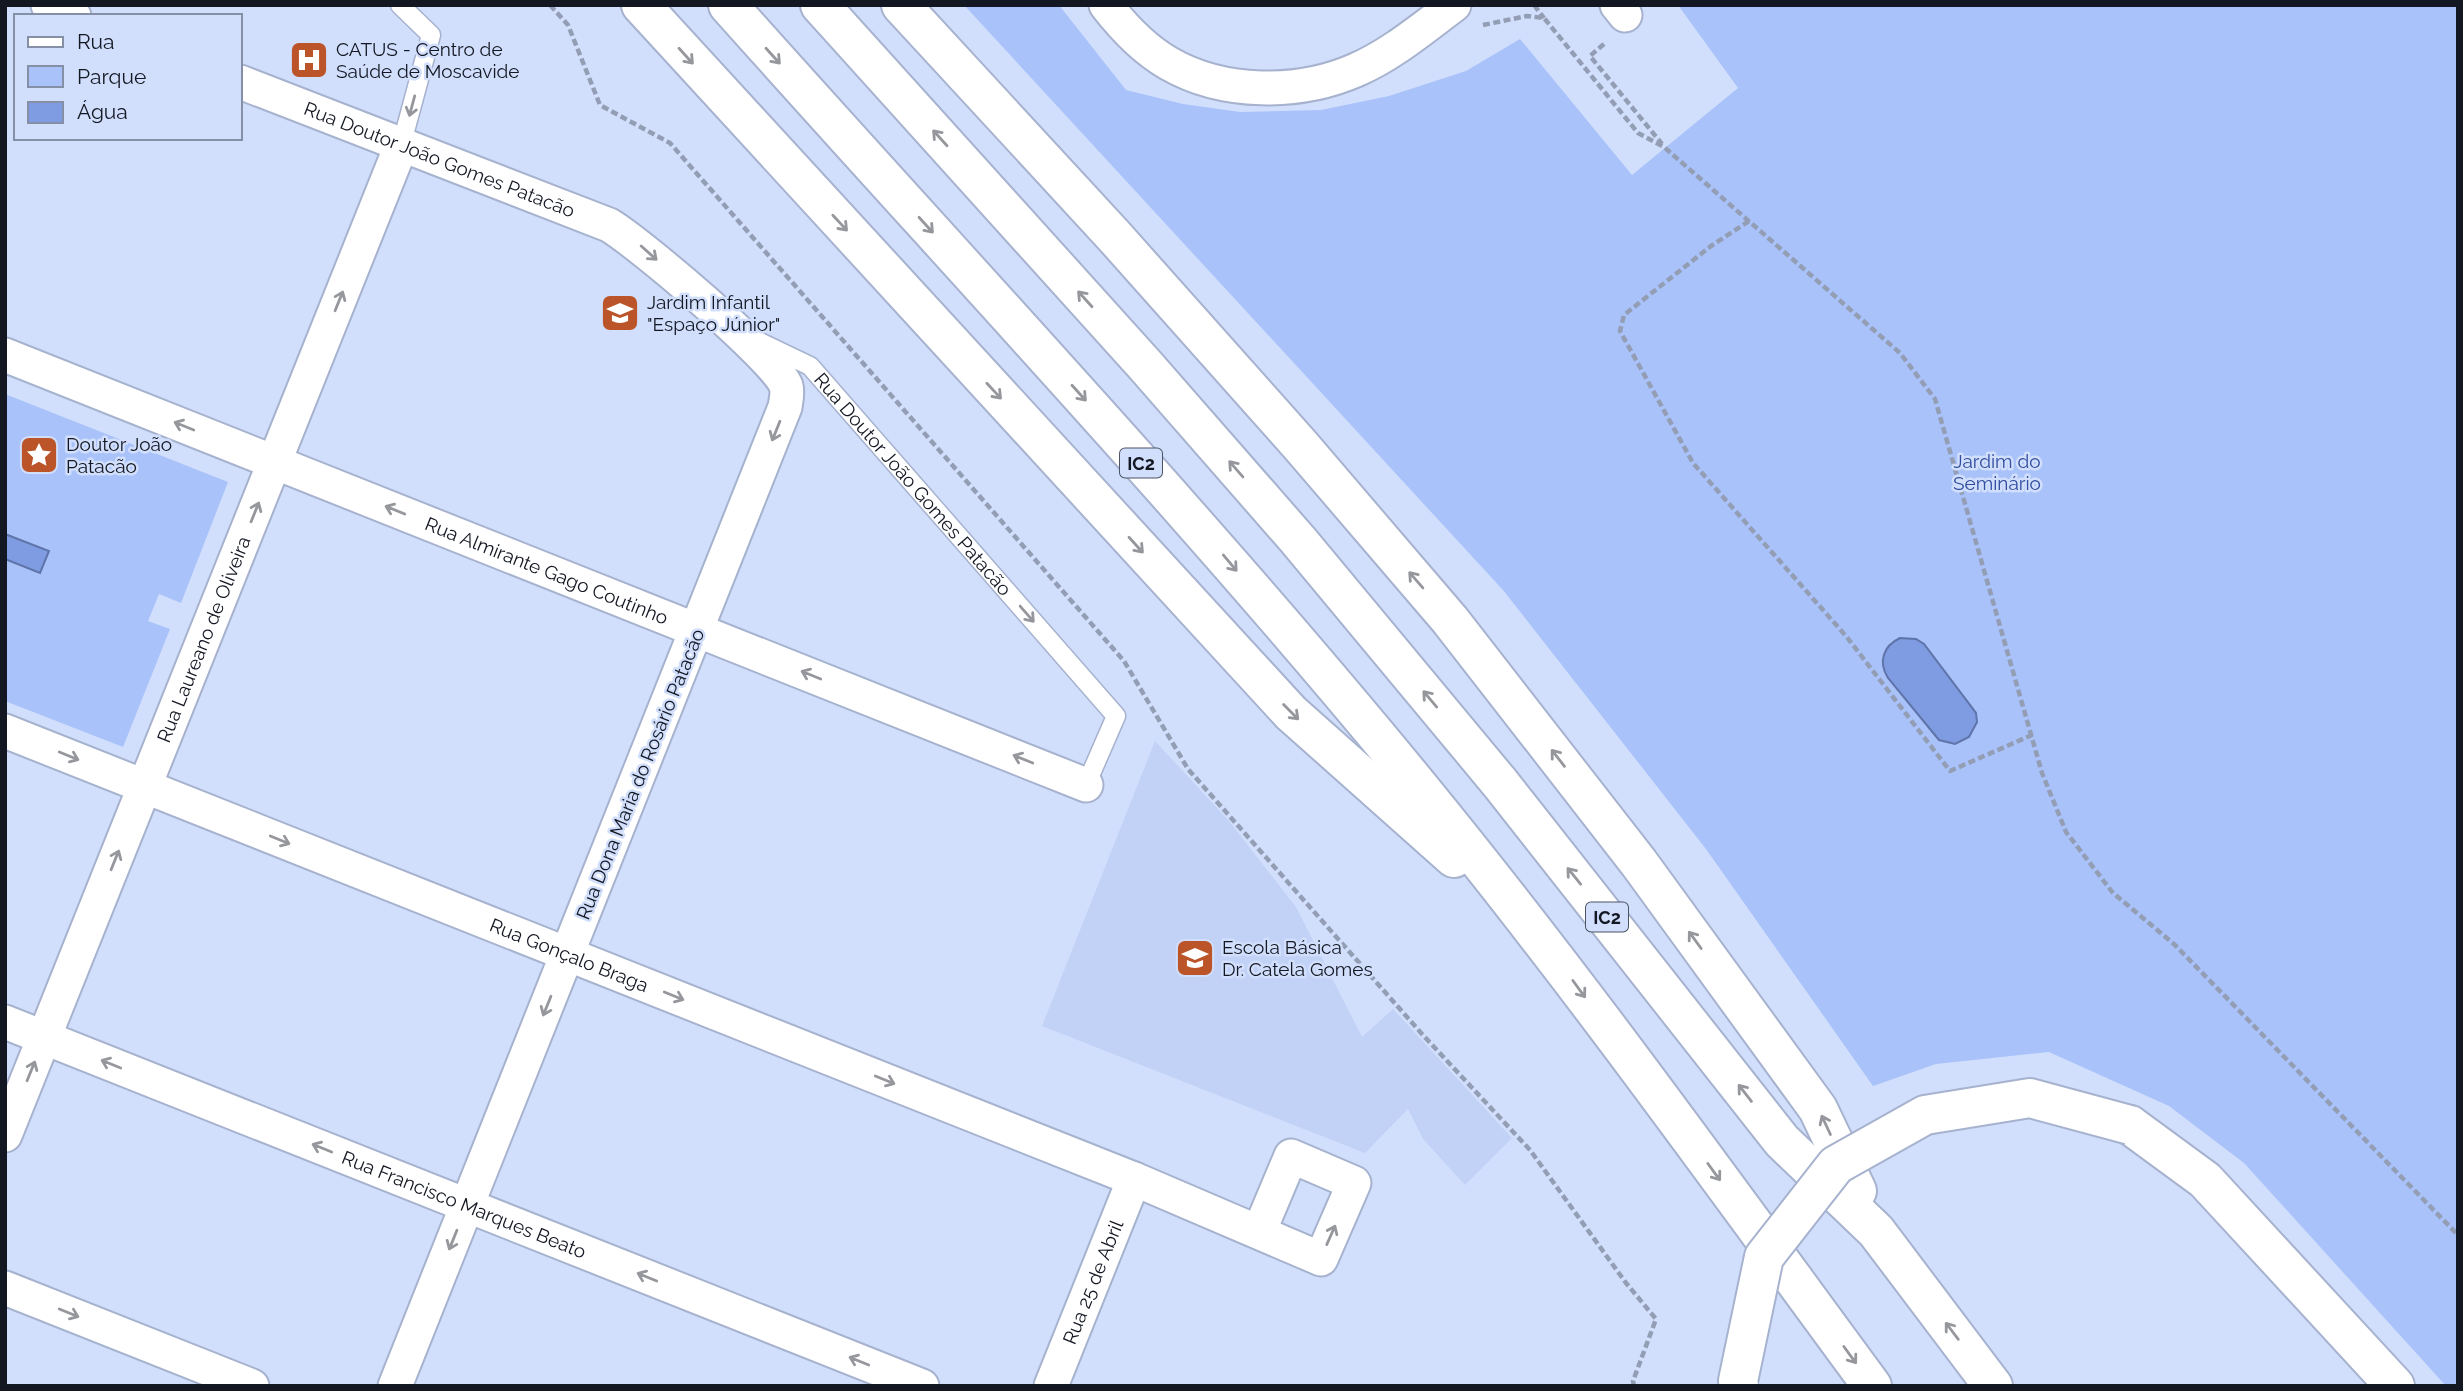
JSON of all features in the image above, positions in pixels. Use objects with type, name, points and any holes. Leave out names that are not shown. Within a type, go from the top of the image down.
[{"type":"main road","points":[[640,5],[1291,713],[1539,934]]},
{"type":"main road","name":"IC2","points":[[728,5],[1203,531],[1419,786],[1539,934],[1872,1386]]},
{"type":"main road","name":"IC2","points":[[820,5],[1145,365],[1298,540],[1500,783],[1782,1141],[1876,1231],[1993,1386]]},
{"type":"main road","points":[[901,5],[1114,236],[1301,446],[1450,620],[1639,863],[1818,1109],[1876,1231]]},
{"type":"main road","points":[[1739,1386],[1764,1257],[1836,1165],[1925,1115],[2030,1098],[2130,1125],[2205,1180],[2395,1386]]},
{"type":"street","points":[[47,5],[69,14]]},
{"type":"street","points":[[1105,5],[1121,24],[1169,64],[1232,85],[1263,88],[1296,88],[1329,81],[1357,70],[1396,47],[1447,11]]},
{"type":"street","name":"Rua Doutor João Gomes Patacão","points":[[242,83],[610,225],[639,245],[736,331]]},
{"type":"street","name":"Rua Laureano de Oliveira","points":[[5,1135],[401,146]]},
{"type":"street","name":"Rua Dona Maria do Rosário Patacão","points":[[395,1386],[785,407],[786,386],[781,377],[736,331]]},
{"type":"street","name":"Rua Almirante Gago Coutinho","points":[[5,355],[1086,785]]},
{"type":"street","name":"Rua Gonçalo Braga","points":[[5,731],[1134,1179],[1259,1232]]},
{"type":"street","name":"Rua Francisco Marques Beato","points":[[5,1022],[922,1386]]},
{"type":"street","name":"Rua 25 de Abril","points":[[1051,1386],[1134,1179]]},
{"type":"street","points":[[5,1288],[252,1386]]},
{"type":"lane","points":[[400,5],[431,35],[401,146]]},
{"type":"lane","name":"Rua Doutor João Gomes Patacão","points":[[736,331],[810,366],[1116,716],[1086,785]]},
{"type":"path","points":[[1534,5],[1638,133],[1664,147]]},
{"type":"path","points":[[1621,10],[1631,23],[1590,56],[1664,147],[1900,353],[1935,399],[2042,773],[2066,832],[2113,893],[2175,945],[2458,1235]]},
{"type":"path","points":[[1447,11],[1478,26],[1527,16],[1544,18]]},
{"type":"path","points":[[1749,221],[1711,246],[1624,315],[1620,331],[1693,463],[1846,636],[1950,771],[2032,735]]},
{"type":"shaded area","name":"Escola Básica Dr. Catela Gomes","points":[[1155,741],[1229,821],[1296,907],[1362,1037],[1393,1009],[1512,1138],[1465,1185],[1423,1139],[1408,1109],[1365,1153],[1042,1026]]},
{"type":"green space","name":"Jardim do Seminário","points":[[964,5],[1059,5],[1126,90],[1183,104],[1240,112],[1321,110],[1389,96],[1466,71],[1520,39],[1632,175],[1738,88],[1678,5],[2458,5],[2458,1386],[2446,1386],[2244,1163],[2169,1106],[2049,1052],[1936,1064],[1873,1086],[1706,849],[1503,590]]},
{"type":"green space","points":[[5,394],[228,482],[181,603],[159,594],[148,621],[170,629],[123,747],[5,701]]},
{"type":"water","points":[[5,534],[49,551],[40,573],[5,559]]},
{"type":"water","points":[[1900,638],[1916,639],[1924,644],[1976,713],[1977,722],[1969,737],[1955,744],[1939,740],[1888,678],[1883,666],[1884,655],[1890,645]]},
{"type":"place","name":"CATUS - Centro de Saúde de Moscavide","points":[[309,60]]},
{"type":"place","name":"Jardim Infantil \"Espaço Júnior\"","points":[[620,313]]},
{"type":"place","name":"Doutor João Patacão","points":[[39,455]]},
{"type":"place","name":"Escola Básica Dr. Catela Gomes","points":[[1195,958]]}]
